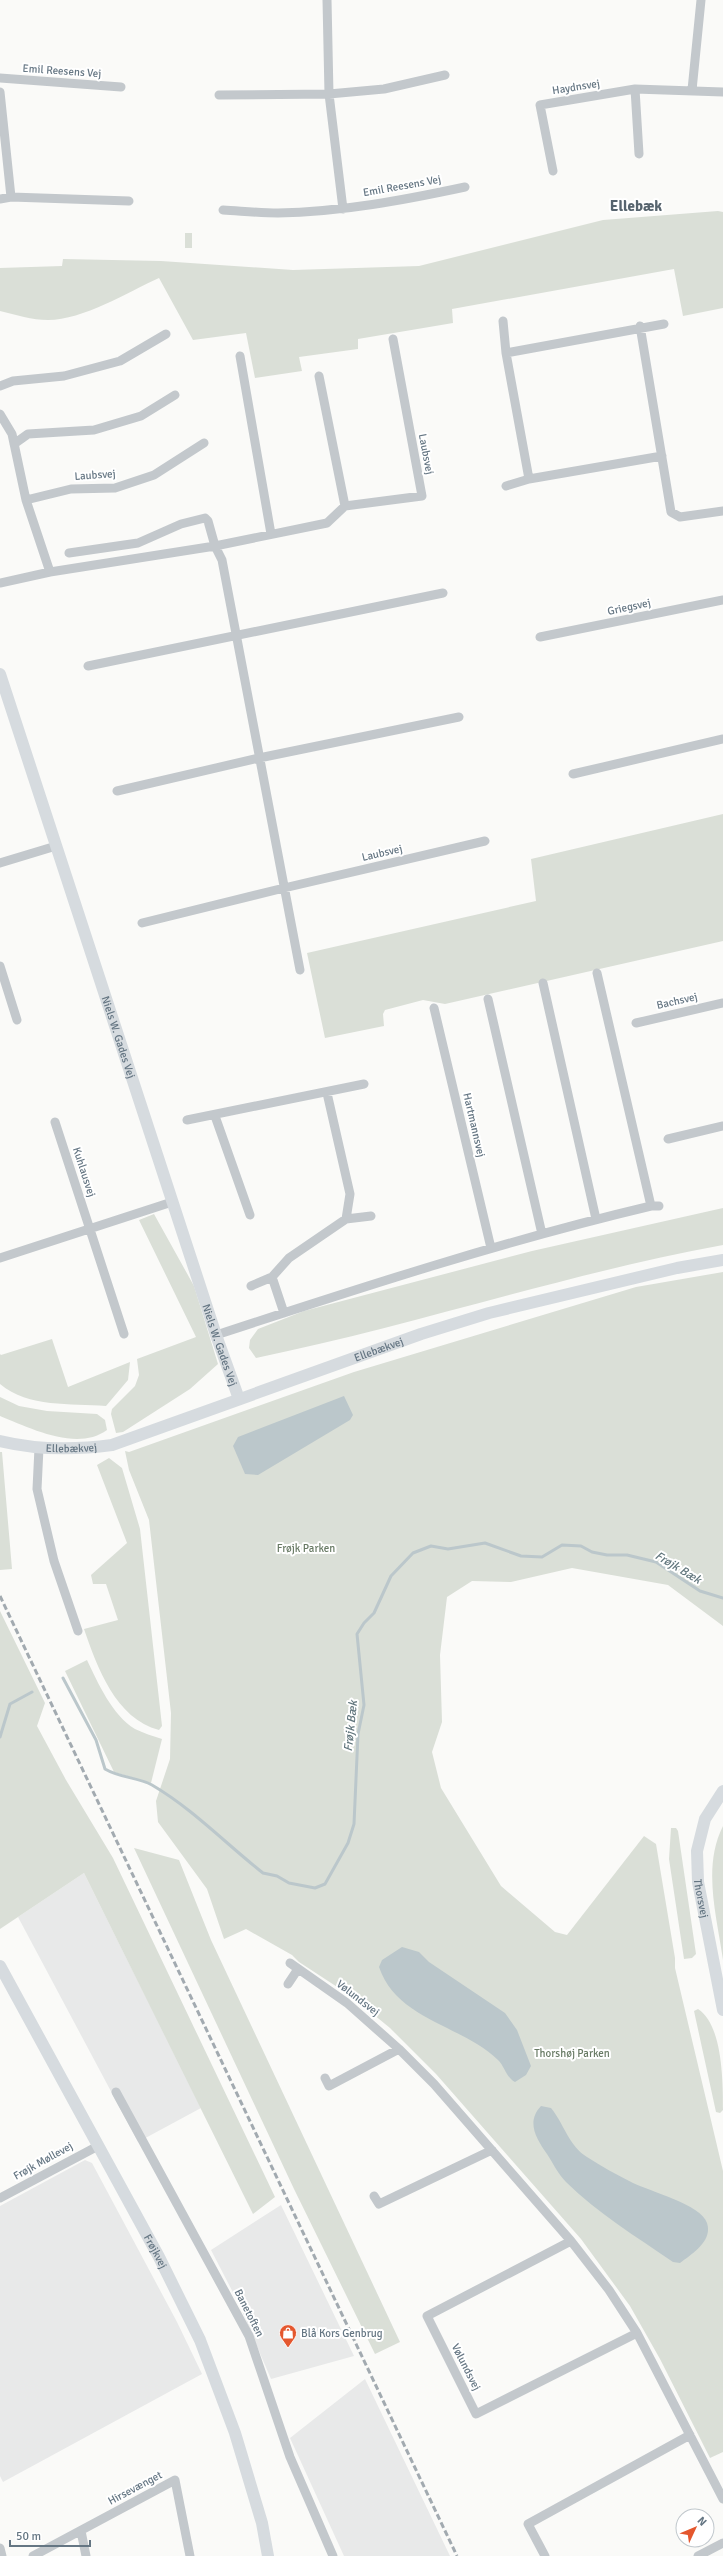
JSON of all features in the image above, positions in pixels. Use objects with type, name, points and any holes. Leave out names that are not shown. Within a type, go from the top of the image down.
[{"type":"street","points":[[327,0],[329,94],[344,209]]},
{"type":"street","points":[[692,90],[701,0]]},
{"type":"street","points":[[219,95],[329,94],[384,90],[444,75]]},
{"type":"street","name":"Emil Reesens Vej","points":[[0,78],[122,87]]},
{"type":"street","points":[[635,89],[639,154]]},
{"type":"street","name":"Haydnsvej","points":[[553,171],[540,105],[635,89],[723,92]]},
{"type":"street","points":[[0,92],[11,197]]},
{"type":"street","name":"Emil Reesens Vej","points":[[223,210],[277,213],[344,209],[404,200],[465,187]]},
{"type":"street","points":[[0,199],[11,197],[129,201]]},
{"type":"street","points":[[504,321],[506,353],[528,479]]},
{"type":"street","points":[[506,353],[640,326],[664,324]]},
{"type":"street","points":[[640,326],[671,512],[680,517],[723,511]]},
{"type":"street","points":[[0,386],[19,380],[64,376],[120,361],[166,334]]},
{"type":"street","name":"Laubsvej","points":[[344,506],[422,496],[393,339]]},
{"type":"street","points":[[240,356],[271,534]]},
{"type":"street","points":[[0,583],[50,572],[215,546],[327,523],[344,506],[319,376]]},
{"type":"street","points":[[14,444],[28,434],[94,430],[141,416],[175,395]]},
{"type":"street","points":[[0,414],[12,434],[26,500],[50,572]]},
{"type":"street","name":"Laubsvej","points":[[26,500],[71,489],[115,488],[154,475],[204,443]]},
{"type":"street","points":[[506,486],[528,479],[662,456]]},
{"type":"street","points":[[69,553],[138,543],[181,524],[205,518],[208,521],[215,546],[222,560],[235,635],[300,970]]},
{"type":"street","points":[[88,666],[443,593]]},
{"type":"street","name":"Griegsvej","points":[[540,637],[723,600]]},
{"type":"street","name":"Niels W. Gades Vej","points":[[0,674],[172,1202],[239,1399]]},
{"type":"street","points":[[117,791],[259,758],[459,717]]},
{"type":"street","points":[[573,774],[723,739]]},
{"type":"street","name":"Laubsvej","points":[[142,923],[485,841]]},
{"type":"street","points":[[0,864],[56,846]]},
{"type":"street","points":[[0,966],[17,1020]]},
{"type":"street","points":[[216,1335],[491,1248],[596,1219],[655,1206],[597,973]]},
{"type":"street","points":[[543,983],[596,1219]]},
{"type":"street","points":[[488,999],[542,1234]]},
{"type":"street","name":"Bachsvej","points":[[636,1023],[723,1003]]},
{"type":"street","name":"Hartmannsvej","points":[[434,1008],[491,1248]]},
{"type":"street","points":[[187,1120],[215,1116],[364,1084]]},
{"type":"street","points":[[327,1093],[350,1194],[346,1219]]},
{"type":"street","points":[[215,1116],[250,1215]]},
{"type":"street","name":"Kuhlausvej","points":[[55,1122],[124,1334]]},
{"type":"street","points":[[668,1139],[723,1126]]},
{"type":"street","points":[[0,1258],[172,1202]]},
{"type":"street","points":[[252,1286],[272,1277],[289,1258],[346,1219],[371,1216]]},
{"type":"street","name":"Ellebækvej","points":[[0,1441],[39,1448],[77,1450],[112,1445],[421,1334],[489,1313],[677,1268],[723,1260]]},
{"type":"street","points":[[272,1277],[284,1313]]},
{"type":"street","name":"Ellebækvej","points":[[39,1448],[36,1489],[54,1561],[78,1631]]},
{"type":"street","name":"Thorsvej","points":[[723,1791],[705,1819],[697,1851],[698,1882],[723,2010]]},
{"type":"street","name":"Vølundsvej","points":[[290,1963],[347,2003],[399,2049],[492,2150],[572,2241],[609,2290],[637,2334],[723,2499]]},
{"type":"street","name":"Frøjkvej","points":[[0,1966],[159,2257],[200,2340],[235,2433],[262,2523],[268,2556]]},
{"type":"street","points":[[288,1984],[298,1969]]},
{"type":"street","points":[[325,2078],[329,2086],[399,2049]]},
{"type":"street","name":"Banetoften","points":[[116,2092],[249,2336],[290,2457],[333,2556]]},
{"type":"street","name":"Frøjk Møllevej","points":[[0,2198],[98,2146]]},
{"type":"street","points":[[374,2196],[379,2204],[492,2150]]},
{"type":"street","name":"Vølundsvej","points":[[572,2241],[427,2316],[476,2414],[637,2334]]},
{"type":"street","points":[[544,2556],[528,2524],[690,2434]]},
{"type":"street","name":"Hirsevænget","points":[[33,2556],[175,2480],[190,2556]]},
{"type":"street","points":[[80,2531],[86,2556]]},
{"type":"street","points":[[698,2556],[723,2543]]},
{"type":"street","points":[[0,2548],[2,2556]]},
{"type":"shaded area","points":[[344,1396],[353,1415],[350,1420],[258,1475],[245,1474],[233,1446],[238,1437]]},
{"type":"shaded area","points":[[84,1873],[201,2108],[138,2142],[18,1917]]},
{"type":"shaded area","points":[[402,1947],[419,1952],[429,1962],[505,2013],[517,2030],[531,2066],[526,2075],[515,2082],[498,2060],[483,2048],[415,2010],[400,1999],[388,1985],[379,1967],[382,1960]]},
{"type":"shaded area","points":[[541,2106],[551,2108],[571,2141],[587,2157],[633,2183],[674,2199],[696,2210],[703,2216],[707,2223],[708,2230],[707,2236],[700,2246],[680,2263],[673,2262],[618,2224],[578,2193],[560,2176],[536,2136],[533,2124],[534,2118],[536,2112]]},
{"type":"shaded area","points":[[85,2160],[92,2163],[177,2322],[202,2374],[3,2482],[0,2476],[0,2206]]},
{"type":"shaded area","points":[[281,2205],[354,2356],[271,2379],[239,2304],[211,2250]]},
{"type":"shaded area","points":[[365,2379],[450,2556],[344,2556],[290,2438]]},
{"type":"green space","points":[[718,211],[723,212],[723,308],[683,316],[674,269],[452,309],[453,323],[358,339],[358,349],[299,357],[302,371],[255,378],[246,333],[193,340],[159,278],[105,304],[62,319],[36,319],[0,311],[0,268],[62,266],[63,259],[161,261],[293,270],[419,266],[603,220]]},
{"type":"green space","points":[[185,233],[192,233],[192,248],[185,248]]},
{"type":"green space","points":[[723,814],[723,941],[445,1004],[423,1000],[385,1010],[383,1014],[384,1026],[325,1038],[307,953],[536,901],[531,859]]},
{"type":"green space","points":[[723,1208],[723,1245],[605,1270],[373,1331],[256,1358],[249,1348],[250,1340],[258,1329],[304,1311],[532,1251]]},
{"type":"green space","points":[[154,1214],[194,1286],[218,1364],[190,1389],[123,1432],[116,1433],[111,1414],[112,1409],[135,1386],[139,1375],[137,1359],[196,1337],[139,1220]]},
{"type":"green space","name":"Frøjk Parken","points":[[723,1272],[723,1626],[668,1585],[572,1568],[511,1582],[472,1581],[447,1597],[440,1655],[442,1722],[432,1752],[441,1788],[501,1886],[555,1932],[567,1935],[644,1836],[656,1844],[675,1958],[675,1968],[723,2171],[723,2452],[710,2458],[660,2359],[630,2306],[581,2239],[436,2074],[390,2028],[351,1996],[299,1962],[292,1955],[246,1929],[224,1939],[207,1889],[158,1822],[156,1801],[170,1759],[171,1713],[149,1520],[129,1470],[125,1451],[129,1452],[354,1372],[636,1287]]},
{"type":"green space","points":[[52,1339],[68,1387],[130,1362],[128,1380],[106,1406],[37,1401],[11,1392],[0,1384],[0,1354],[1,1355]]},
{"type":"green space","points":[[0,1397],[19,1406],[47,1411],[97,1414],[105,1420],[107,1430],[95,1436],[82,1439],[54,1436],[39,1432],[0,1416]]},
{"type":"green space","points":[[0,1452],[2,1452],[12,1569],[0,1570]]},
{"type":"green space","points":[[109,1458],[122,1468],[140,1529],[162,1726],[159,1730],[144,1724],[131,1715],[110,1690],[95,1659],[84,1629],[118,1620],[106,1584],[93,1584],[91,1575],[127,1543],[97,1465]]},
{"type":"green space","points":[[0,1611],[45,1703],[37,1726],[66,1780],[113,1858],[275,2197],[253,2214],[84,1873],[0,1929]]},
{"type":"green space","points":[[87,1660],[106,1698],[119,1716],[135,1729],[162,1739],[151,1783],[114,1772],[65,1671]]},
{"type":"green space","points":[[723,1826],[723,1960],[715,1910],[712,1875],[713,1858]]},
{"type":"green space","points":[[671,1828],[676,1828],[678,1831],[696,1954],[692,1958],[684,1959],[669,1859]]},
{"type":"green space","points":[[134,1848],[179,1860],[211,1940],[400,2342],[375,2354],[294,2189]]},
{"type":"green space","points":[[698,2009],[706,2017],[712,2028],[720,2055],[723,2085],[723,2110],[720,2113],[716,2112],[694,2011]]},
{"type":"waterway","name":"Frøjk Bæk","points":[[63,1678],[96,1740],[105,1769],[146,1782],[167,1794],[263,1873],[277,1876],[289,1883],[315,1888],[325,1884],[348,1843],[354,1824],[358,1734],[364,1705],[357,1634],[364,1623],[374,1613],[391,1576],[413,1553],[431,1546],[448,1549],[485,1543],[521,1556],[542,1557],[562,1545],[581,1546],[592,1552],[607,1555],[627,1555],[656,1562],[700,1591],[723,1598]]},
{"type":"waterway","name":"Frøjk Bæk","points":[[0,1737],[10,1704],[32,1692]]},
{"type":"railway","points":[[0,1596],[457,2556]]},
{"type":"place","name":"Blå Kors Genbrug","points":[[288,2348]]},
{"type":"district","name":"Ellebæk","points":[[636,206]]},
{"type":"park label","name":"Thorshøj Parken","points":[[572,2053]]}]
